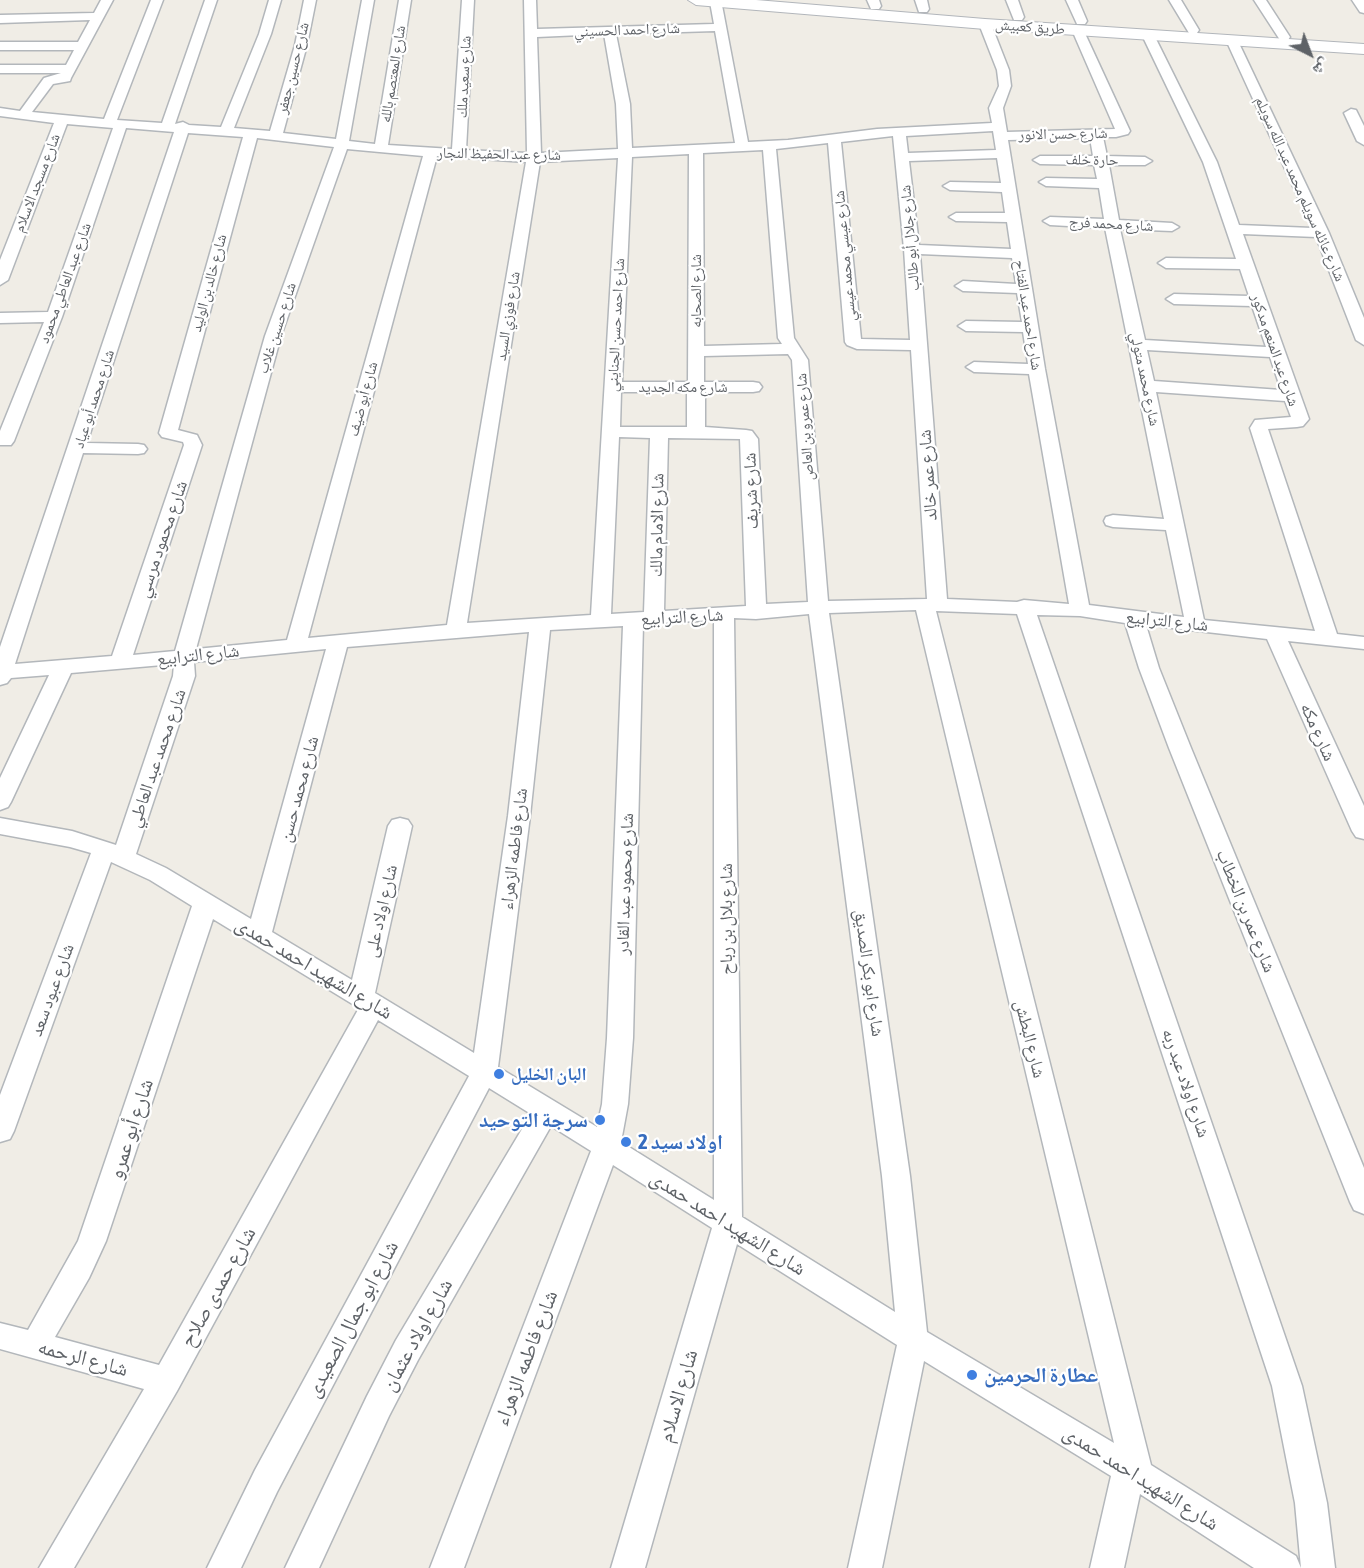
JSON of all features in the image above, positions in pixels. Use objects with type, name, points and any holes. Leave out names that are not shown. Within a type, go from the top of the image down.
[{"type":"street","points":[[23,115],[48,83],[65,78],[107,0]]},
{"type":"street","name":"شارع عبد العاطي محمود","points":[[5,441],[54,317],[115,123],[158,0]]},
{"type":"street","name":"شارع محمد أبو عياد","points":[[1,674],[78,448],[211,0]]},
{"type":"street","points":[[226,130],[265,34],[275,0]]},
{"type":"street","name":"شارع حسين جعفر","points":[[275,136],[301,45],[310,0]]},
{"type":"street","name":"شارع حسين غلاب","points":[[184,657],[273,336],[342,144],[368,0]]},
{"type":"street","name":"شارع المعتصم بالله","points":[[381,149],[405,0]]},
{"type":"street","name":"شارع سعيد ملك","points":[[459,154],[468,0]]},
{"type":"street","name":"شارع فوزي السيد","points":[[456,630],[534,158],[533,33],[530,0]]},
{"type":"street","name":"طريق كعبيش","points":[[696,0],[985,24],[1051,24],[1193,30],[1364,43]]},
{"type":"street","name":"طريق كعبيش","points":[[801,0],[922,5],[1018,17],[1051,24]]},
{"type":"street","points":[[1012,0],[1018,17]]},
{"type":"street","points":[[1072,0],[1079,26]]},
{"type":"street","points":[[1176,0],[1193,30]]},
{"type":"street","points":[[1260,0],[1284,37]]},
{"type":"street","points":[[1358,0],[1364,9]]},
{"type":"street","points":[[716,2],[742,146]]},
{"type":"street","points":[[0,19],[100,16]]},
{"type":"street","name":"شارع احمد عبد الفتاح","points":[[985,24],[1003,70],[1005,86],[996,108],[1003,154],[1003,177],[1013,218],[1037,369],[1080,609]]},
{"type":"street","name":"طريق كعبيش","points":[[1079,26],[1148,35],[1364,49]]},
{"type":"street","name":"شارع حسن الانور","points":[[999,131],[1096,134],[1116,133],[1123,129],[1079,26]]},
{"type":"street","name":"شارع احمد الحسيني","points":[[533,33],[720,27]]},
{"type":"street","name":"شارع احمد حسن الجنايني","points":[[601,622],[625,152],[623,104],[609,30]]},
{"type":"street","name":"شارع عبد المنعم مدكور","points":[[1148,35],[1210,162],[1292,396],[1299,421],[1262,424],[1259,428],[1328,639]]},
{"type":"street","name":"شارع عائله سويلم محمد عبد الله سويلم","points":[[1232,40],[1358,308],[1364,340]]},
{"type":"street","points":[[0,46],[82,46]]},
{"type":"street","points":[[0,69],[70,69]]},
{"type":"street","name":"شارع عبد الحفيظ النجار","points":[[0,112],[62,120],[226,130],[381,149],[534,158],[769,145],[899,132],[999,131]]},
{"type":"street","points":[[1351,113],[1364,141]]},
{"type":"street","name":"شارع مسجد الاسلام","points":[[0,279],[62,120]]},
{"type":"street","name":"شارع جلال أبو طالب","points":[[899,132],[912,249],[919,345]]},
{"type":"street","name":"شارع خالد بن الوليد","points":[[168,433],[250,133]]},
{"type":"street","name":"شارع محمد متولي","points":[[1096,134],[1112,224],[1195,623]]},
{"type":"street","name":"شارع عيسي محمد عيسي","points":[[834,139],[852,342],[919,345]]},
{"type":"street","name":"شارع عمرو بن العاص","points":[[769,145],[780,249],[786,338],[800,360],[818,607]]},
{"type":"street","name":"شارع الصحابه","points":[[696,149],[696,433]]},
{"type":"street","name":"شارع أبو ضيف","points":[[296,646],[431,153]]},
{"type":"street","points":[[902,157],[1003,154]]},
{"type":"street","name":"حارة خلف","points":[[1040,160],[1145,161]]},
{"type":"street","points":[[950,186],[1003,177]]},
{"type":"street","points":[[1046,182],[1105,184]]},
{"type":"street","points":[[956,217],[1013,218]]},
{"type":"street","name":"شارع محمد فرج","points":[[1050,221],[1172,227]]},
{"type":"street","points":[[1233,229],[1322,233]]},
{"type":"street","points":[[912,249],[1019,254]]},
{"type":"street","points":[[1166,263],[1246,264]]},
{"type":"street","points":[[963,286],[1024,289]]},
{"type":"street","points":[[1174,299],[1258,301]]},
{"type":"street","points":[[0,318],[54,317]]},
{"type":"street","points":[[966,326],[1030,327]]},
{"type":"street","name":"شارع عمر خالد","points":[[919,345],[931,604]]},
{"type":"street","points":[[1138,345],[1276,352]]},
{"type":"street","points":[[696,351],[792,349]]},
{"type":"street","points":[[974,367],[1037,369]]},
{"type":"street","points":[[1146,386],[1292,396]]},
{"type":"street","name":"شارع مكه الجديد","points":[[612,387],[753,387]]},
{"type":"street","name":"شارع شريف","points":[[610,432],[746,435],[749,439],[756,612]]},
{"type":"street","name":"شارع محمود مرسي","points":[[120,663],[193,446],[191,439],[171,436],[168,433]]},
{"type":"street","name":"شارع الامام مالك","points":[[644,619],[659,433]]},
{"type":"street","points":[[78,448],[138,449]]},
{"type":"street","points":[[1113,521],[1175,525]]},
{"type":"street","name":"شارع الترابيع","points":[[1,674],[456,630],[818,607],[931,604],[1080,609],[1134,618],[1364,643]]},
{"type":"street","name":"شارع البطش","points":[[931,604],[1133,1472]]},
{"type":"street","name":"شارع اولاد عبد ربه","points":[[1024,606],[1287,1386],[1311,1503],[1318,1568]]},
{"type":"street","name":"شارع ابو بكر الصديق","points":[[818,607],[906,1254],[913,1339]]},
{"type":"street","name":"شارع بلال بن رباح","points":[[724,614],[729,1224]]},
{"type":"street","name":"شارع عمر بن الخطاب","points":[[1134,618],[1149,668],[1180,748],[1364,1202]]},
{"type":"street","name":"شارع محمود عبد القادر","points":[[606,1148],[618,1075],[644,619]]},
{"type":"street","name":"شارع فاطمه الزهراء","points":[[484,1072],[519,816],[540,625]]},
{"type":"street","name":"شارع مكه","points":[[1274,632],[1364,831]]},
{"type":"street","name":"شارع محمد حسن","points":[[259,936],[338,642]]},
{"type":"street","name":"شارع محمد عبد العاطي","points":[[113,854],[184,676],[184,657]]},
{"type":"street","points":[[0,802],[63,667]]},
{"type":"street","name":"شارع الشهيد احمد حمدى","points":[[0,826],[72,839],[158,874],[547,1110],[913,1339],[1133,1472],[1284,1568]]},
{"type":"street","name":"شارع اولاد على","points":[[368,1000],[400,826]]},
{"type":"street","name":"شارع عبود سعد","points":[[0,1131],[113,854]]},
{"type":"street","name":"شارع أبو عمرو","points":[[34,1345],[79,1269],[92,1241],[206,902]]},
{"type":"street","name":"شارع حمدى صلاح","points":[[56,1568],[166,1381],[368,1000]]},
{"type":"street","name":"شارع ابو جمال الصعيدى","points":[[224,1568],[266,1481],[484,1072]]},
{"type":"street","name":"شارع اولاد عثمان","points":[[302,1568],[407,1350],[547,1110]]},
{"type":"street","name":"شارع فاطمه الزهراء","points":[[447,1568],[606,1148]]},
{"type":"street","name":"شارع الاسلام","points":[[628,1568],[729,1224]]},
{"type":"street","name":"شارع الرحمه","points":[[0,1336],[166,1381]]},
{"type":"street","points":[[865,1568],[913,1339]]},
{"type":"street","points":[[1107,1568],[1133,1472]]},
{"type":"place","name":"البان الخليل","points":[[499,1074]]},
{"type":"place","name":"سرجة التوحيد","points":[[600,1120]]},
{"type":"place","name":"اولاد سيد 2","points":[[626,1142]]},
{"type":"place","name":"عطارة الحرمين","points":[[972,1375]]}]
